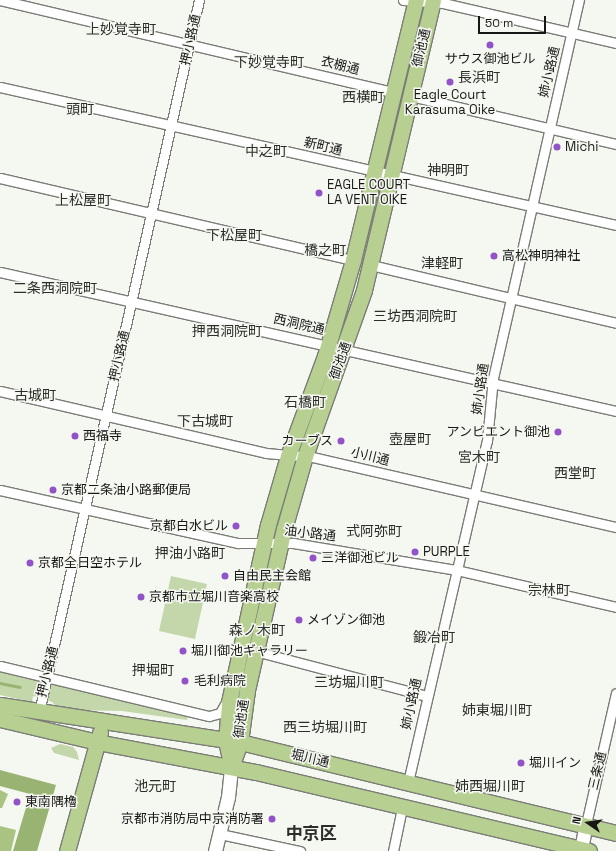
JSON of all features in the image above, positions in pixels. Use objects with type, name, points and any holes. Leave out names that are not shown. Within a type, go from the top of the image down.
[{"type":"main road","name":"御池通","points":[[231,767],[233,736],[232,684],[264,543],[288,456],[328,345],[353,260],[393,92],[412,0]]},
{"type":"main road","name":"御池通","points":[[233,736],[256,651],[281,543],[305,456],[345,349],[371,265],[433,1]]},
{"type":"main road","name":"堀川通","points":[[0,705],[40,706],[103,723],[233,736],[262,747],[586,824],[616,833]]},
{"type":"main road","name":"堀川通","points":[[0,719],[97,742],[231,767],[585,850]]},
{"type":"main road","points":[[67,851],[103,723]]},
{"type":"street","name":"衣棚通","points":[[0,0],[393,92]]},
{"type":"street","name":"押小路通","points":[[40,706],[86,510],[200,0]]},
{"type":"street","points":[[412,0],[433,1],[616,43]]},
{"type":"street","name":"姉小路通","points":[[408,782],[426,696],[487,441],[494,383],[510,300],[530,206],[550,129],[579,0]]},
{"type":"street","name":"新町通","points":[[0,87],[616,225]]},
{"type":"street","points":[[411,96],[616,144]]},
{"type":"street","points":[[0,178],[152,215],[353,260]]},
{"type":"street","points":[[371,265],[510,300],[616,323]]},
{"type":"street","name":"西洞院通","points":[[0,272],[328,345],[616,412]]},
{"type":"street","name":"小川通","points":[[0,391],[266,453],[288,456],[305,456],[474,496],[616,527]]},
{"type":"street","name":"油小路通","points":[[0,490],[238,543],[281,543],[456,570],[616,607]]},
{"type":"street","points":[[256,651],[426,696]]},
{"type":"street","points":[[0,666],[47,680],[213,716],[220,713],[232,684]]},
{"type":"street","name":"三条通","points":[[585,850],[586,824],[616,693]]},
{"type":"street","points":[[203,715],[233,736]]},
{"type":"street","name":"御池通","points":[[216,851],[231,767]]},
{"type":"street","points":[[393,851],[402,808]]},
{"type":"street","points":[[220,834],[300,851]]},
{"type":"shaded area","points":[[171,576],[207,584],[195,639],[159,631]]},
{"type":"shaded area","points":[[0,672],[59,684],[188,715],[187,720],[122,711],[70,710],[58,708],[52,702],[33,696],[32,702],[0,695]]},
{"type":"shaded area","points":[[60,744],[73,747],[77,752],[79,760],[54,753],[51,748]]},
{"type":"shaded area","points":[[0,770],[56,785],[37,851],[13,851],[30,794],[0,786]]},
{"type":"shaded area","points":[[0,790],[8,794],[2,808],[0,808]]},
{"type":"shaded area","points":[[0,826],[16,830],[11,851],[0,851]]},
{"type":"waterway","points":[[0,683],[20,687]]},
{"type":"place","name":"サウス御池ビル","points":[[490,45]]},
{"type":"place","name":"Eagle Court Karasuma Oike","points":[[450,82]]},
{"type":"place","name":"Michi","points":[[557,147]]},
{"type":"place","name":"EAGLE COURT LA VENT OIKE","points":[[319,193]]},
{"type":"place","name":"高松神明神社","points":[[494,256]]},
{"type":"place","name":"アンビエント御池","points":[[558,432]]},
{"type":"place","name":"西福寺","points":[[75,436]]},
{"type":"place","name":"カーブス","points":[[341,441]]},
{"type":"place","name":"京都二条油小路郵便局","points":[[53,490]]},
{"type":"place","name":"京都白水ビル","points":[[236,526]]},
{"type":"place","name":"PURPLE","points":[[415,552]]},
{"type":"place","name":"三洋御池ビル","points":[[313,558]]},
{"type":"place","name":"京都全日空ホテル","points":[[30,563]]},
{"type":"place","name":"自由民主会館","points":[[225,576]]},
{"type":"place","name":"京都市立堀川音楽高校","points":[[141,597]]},
{"type":"place","name":"メイゾン御池","points":[[299,620]]},
{"type":"place","name":"堀川御池ギャラリー","points":[[183,651]]},
{"type":"place","name":"毛利病院","points":[[185,681]]},
{"type":"place","name":"堀川イン","points":[[521,763]]},
{"type":"place","name":"東南隅櫓","points":[[17,802]]},
{"type":"place","name":"京都市消防局中京消防署","points":[[272,819]]},
{"type":"district","name":"上妙覚寺町","points":[[121,29]]},
{"type":"district","name":"下妙覚寺町","points":[[269,62]]},
{"type":"district","name":"長浜町","points":[[479,77]]},
{"type":"district","name":"西横町","points":[[363,97]]},
{"type":"district","name":"頭町","points":[[80,109]]},
{"type":"district","name":"中之町","points":[[266,151]]},
{"type":"district","name":"神明町","points":[[448,170]]},
{"type":"district","name":"上松屋町","points":[[83,200]]},
{"type":"district","name":"下松屋町","points":[[234,235]]},
{"type":"district","name":"橋之町","points":[[325,250]]},
{"type":"district","name":"津軽町","points":[[442,263]]},
{"type":"district","name":"二条西洞院町","points":[[55,288]]},
{"type":"district","name":"三坊西洞院町","points":[[415,316]]},
{"type":"district","name":"押西洞院町","points":[[227,331]]},
{"type":"district","name":"古城町","points":[[35,395]]},
{"type":"district","name":"石橋町","points":[[305,402]]},
{"type":"district","name":"下古城町","points":[[205,421]]},
{"type":"district","name":"壺屋町","points":[[410,439]]},
{"type":"district","name":"宮木町","points":[[479,457]]},
{"type":"district","name":"西堂町","points":[[575,473]]},
{"type":"district","name":"式阿弥町","points":[[374,531]]},
{"type":"district","name":"押油小路町","points":[[190,553]]},
{"type":"district","name":"宗林町","points":[[549,590]]},
{"type":"district","name":"森ノ木町","points":[[257,630]]},
{"type":"district","name":"鍛冶町","points":[[434,637]]},
{"type":"district","name":"押堀町","points":[[153,670]]},
{"type":"district","name":"三坊堀川町","points":[[349,682]]},
{"type":"district","name":"姉東堀川町","points":[[497,710]]},
{"type":"district","name":"西三坊堀川町","points":[[325,727]]},
{"type":"district","name":"池元町","points":[[155,786]]},
{"type":"district","name":"姉西堀川町","points":[[490,786]]},
{"type":"district","name":"中京区","points":[[311,834]]}]
